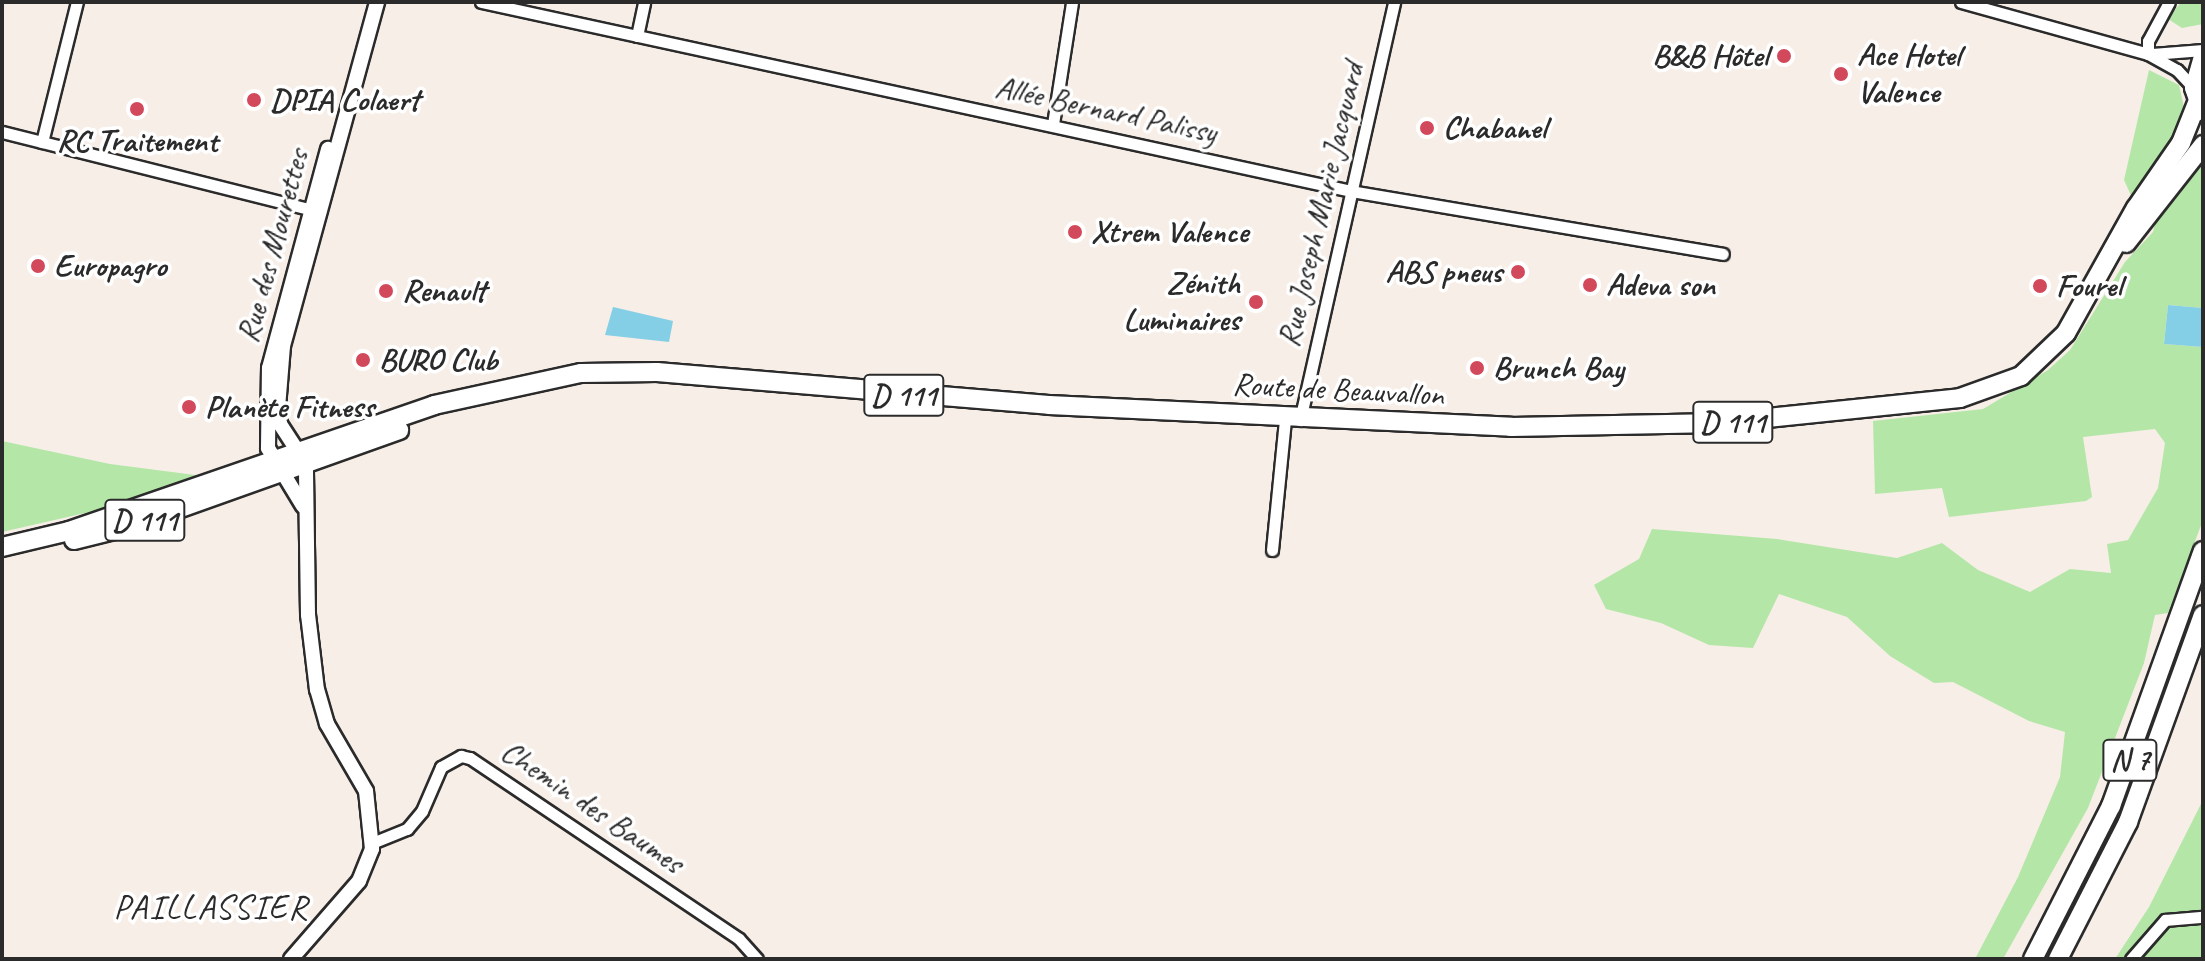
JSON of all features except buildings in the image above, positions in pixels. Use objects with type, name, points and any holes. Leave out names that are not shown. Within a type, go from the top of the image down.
[{"type":"main road","points":[[2198,101],[2203,57]]},
{"type":"main road","name":"D 111","points":[[2107,267],[2136,208],[2181,143],[2198,101]]},
{"type":"main road","name":"D 111","points":[[2107,267],[2203,145]]},
{"type":"main road","name":"Route de Beauvallon","points":[[2,547],[69,531],[278,466],[509,387],[581,373],[657,372],[923,397],[1293,419],[1630,427],[1776,418],[1960,398],[2002,386],[2047,355],[2078,317],[2107,267]]},
{"type":"main road","name":"N 7","points":[[2033,959],[2111,806],[2203,551]]},
{"type":"main road","name":"N 7","points":[[2058,959],[2128,822],[2203,615]]},
{"type":"street","points":[[42,142],[77,2]]},
{"type":"street","name":"Rue des Mourettes","points":[[301,458],[280,424],[279,368],[368,2]]},
{"type":"street","name":"Rue des Mourettes","points":[[278,466],[267,428],[273,346],[377,2]]},
{"type":"street","name":"Allée Bernard Palissy","points":[[481,2],[1351,191],[1723,254]]},
{"type":"street","points":[[637,36],[644,2]]},
{"type":"street","points":[[1053,124],[1072,2]]},
{"type":"street","name":"Rue Joseph Marie Jacquard","points":[[1272,550],[1293,419],[1351,191],[1394,2]]},
{"type":"street","points":[[1961,2],[2148,54],[2177,70],[2198,101]]},
{"type":"street","points":[[2148,54],[2148,41],[2169,2]]},
{"type":"street","points":[[2148,54],[2203,50]]},
{"type":"street","points":[[2,132],[316,211]]},
{"type":"street","points":[[291,959],[359,881],[372,843],[366,791],[327,724],[317,690],[308,615],[301,458]]},
{"type":"street","points":[[278,466],[304,510]]},
{"type":"street","name":"Chemin des Baumes","points":[[372,843],[407,829],[422,811],[441,767],[461,756],[470,758],[727,931],[757,959]]},
{"type":"street","points":[[2131,959],[2165,920],[2203,917]]},
{"type":"green space","points":[[2181,2],[2203,2],[2203,24],[2182,28],[2168,19]]},
{"type":"green space","points":[[2149,70],[2179,85],[2186,116],[2134,202],[2124,180]]},
{"type":"green space","points":[[2203,157],[2203,308],[2168,305],[2164,344],[2203,347],[2203,520],[2168,613],[2155,615],[2144,663],[2088,808],[2003,959],[1975,959],[2018,877],[2060,777],[2065,732],[2029,721],[1953,682],[1934,683],[1890,656],[1847,617],[1779,594],[1753,648],[1709,645],[1661,623],[1606,609],[1594,585],[1639,559],[1652,529],[1777,539],[1897,558],[1942,543],[1978,570],[2030,592],[2070,569],[2111,573],[2107,544],[2128,540],[2158,488],[2165,443],[2155,429],[2083,437],[2092,497],[2086,501],[1949,517],[1942,488],[1875,494],[1873,421],[1983,409],[2048,370],[2070,350],[2125,262],[2153,232],[2157,216]]},
{"type":"green space","points":[[2,441],[110,464],[203,476],[107,508],[2,532]]},
{"type":"green space","points":[[2203,800],[2203,959],[2115,959],[2149,907]]},
{"type":"water","points":[[2168,305],[2203,308],[2203,347],[2164,344]]},
{"type":"water","points":[[613,307],[673,321],[669,342],[605,335]]},
{"type":"place","name":"B&B Hôtel","points":[[1784,56]]},
{"type":"place","name":"Ace Hotel Valence","points":[[1841,74]]},
{"type":"place","name":"DPIA Colaert","points":[[254,100]]},
{"type":"place","name":"RC Traitement","points":[[137,109]]},
{"type":"place","name":"Chabanel","points":[[1427,128]]},
{"type":"place","name":"Xtrem Valence","points":[[1075,232]]},
{"type":"place","name":"Europagro","points":[[38,266]]},
{"type":"place","name":"ABS pneus","points":[[1518,272]]},
{"type":"place","name":"Adeva son","points":[[1590,285]]},
{"type":"place","name":"Fourel","points":[[2040,286]]},
{"type":"place","name":"Renault","points":[[386,291]]},
{"type":"place","name":"Zénith Luminaires","points":[[1256,302]]},
{"type":"place","name":"BURO Club","points":[[363,360]]},
{"type":"place","name":"Brunch Bay","points":[[1477,368]]},
{"type":"place","name":"Planète Fitness","points":[[189,407]]},
{"type":"district","name":"PAILLASSIER","points":[[211,907]]}]
